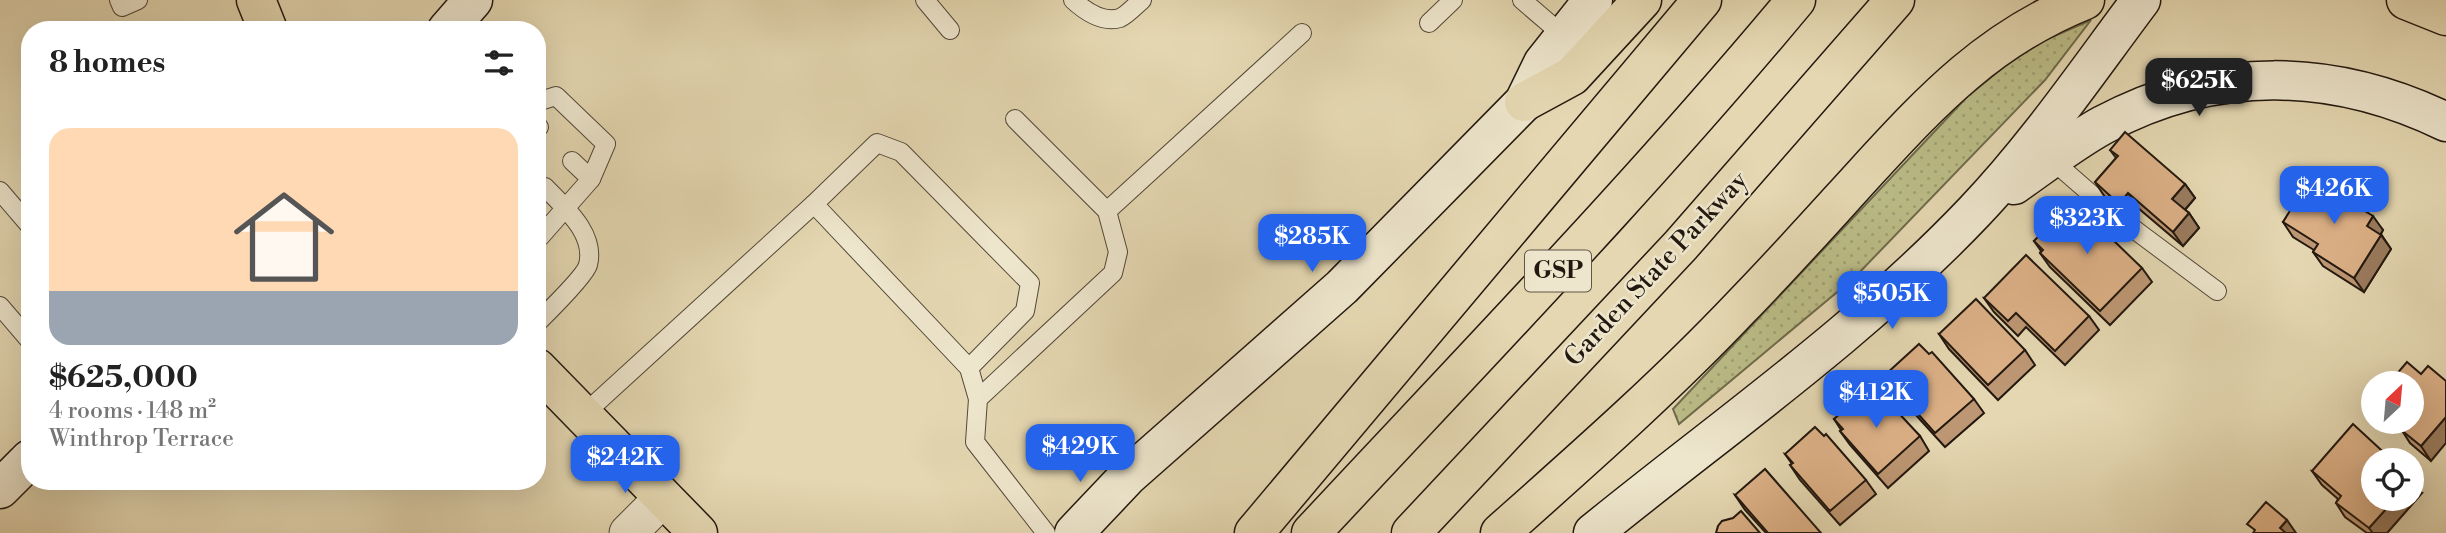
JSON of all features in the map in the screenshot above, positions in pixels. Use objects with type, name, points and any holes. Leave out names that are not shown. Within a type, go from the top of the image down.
[{"type":"main road","points":[[256,0],[264,21]]},
{"type":"main road","points":[[455,21],[473,0]]},
{"type":"main road","points":[[1524,102],[1543,63],[1593,0]]},
{"type":"main road","points":[[1074,533],[1128,476],[1342,287],[1524,102],[1573,76],[1642,0]]},
{"type":"main road","points":[[1254,533],[1702,0]]},
{"type":"main road","name":"GSP","points":[[1311,533],[1586,241],[1796,0]]},
{"type":"main road","name":"Garden State Parkway","points":[[1411,533],[1681,245],[1895,0]]},
{"type":"main road","points":[[1500,533],[1687,363],[1950,85],[1993,49],[2019,32],[2085,0]]},
{"type":"main road","points":[[1593,533],[1802,370],[1894,291],[1975,212],[2056,115],[2141,0]]},
{"type":"main road","points":[[2406,0],[2446,16]]},
{"type":"main road","points":[[1975,212],[2101,126],[2141,107],[2192,89],[2232,82],[2298,81],[2351,89],[2406,105],[2446,122]]},
{"type":"main road","points":[[546,377],[698,533]]},
{"type":"main road","points":[[0,489],[21,468]]},
{"type":"street","points":[[628,533],[663,498]]},
{"type":"lane","points":[[120,0],[122,6],[138,0]]},
{"type":"lane","points":[[925,0],[950,30]]},
{"type":"lane","points":[[1073,0],[1082,8],[1103,18],[1120,18],[1142,0]]},
{"type":"lane","points":[[1430,23],[1453,0]]},
{"type":"lane","points":[[1522,0],[1564,36]]},
{"type":"lane","points":[[1107,211],[1302,33]]},
{"type":"lane","points":[[546,99],[556,96],[606,144],[591,180],[546,231]]},
{"type":"lane","points":[[978,399],[1113,273],[1118,252],[1107,211],[1015,119]]},
{"type":"lane","points":[[583,415],[877,143],[901,152],[1030,282],[1025,311],[969,368]]},
{"type":"lane","points":[[572,160],[591,180]]},
{"type":"lane","points":[[2052,160],[2115,215],[2217,291]]},
{"type":"lane","points":[[546,188],[566,209],[589,241],[587,267],[546,314]]},
{"type":"lane","points":[[0,191],[21,216]]},
{"type":"lane","points":[[814,204],[969,368],[978,399],[975,442],[1046,533]]},
{"type":"lane","points":[[0,306],[21,330]]},
{"type":"green space","points":[[2091,20],[2045,80],[1854,278],[1679,424],[1673,409],[1967,97],[2027,48]]},
{"type":"building","points":[[2125,132],[2185,184],[2172,199],[2189,213],[2173,232],[2128,193],[2119,204],[2095,182],[2118,156],[2110,150]]},
{"type":"building","points":[[2330,180],[2356,196],[2352,203],[2373,216],[2367,226],[2381,235],[2354,278],[2313,252],[2318,244],[2283,222],[2308,182],[2323,191]]},
{"type":"building","points":[[2070,203],[2077,211],[2080,208],[2142,268],[2100,311],[2040,253],[2043,250],[2034,241]]},
{"type":"building","points":[[2026,255],[2089,316],[2055,351],[2016,313],[2008,321],[1984,298]]},
{"type":"building","points":[[1976,299],[2025,350],[1988,385],[1939,334]]},
{"type":"building","points":[[1919,344],[1929,354],[1932,352],[1974,399],[1935,433],[1893,386],[1895,384],[1886,374]]},
{"type":"building","points":[[2407,362],[2418,371],[2399,371]]},
{"type":"building","points":[[2428,366],[2446,381],[2446,417],[2421,446],[2406,434],[2424,434],[2424,371]]},
{"type":"building","points":[[1870,387],[1879,396],[1881,394],[1920,436],[1878,474],[1840,431],[1843,429],[1834,419]]},
{"type":"building","points":[[2353,424],[2379,448],[2361,448],[2361,511],[2384,511],[2369,528],[2336,503],[2341,496],[2312,471]]},
{"type":"building","points":[[1815,427],[1824,436],[1826,434],[1866,480],[1830,511],[1790,465],[1793,463],[1785,454]]},
{"type":"building","points":[[1765,469],[1821,533],[1768,533],[1735,495]]},
{"type":"building","points":[[2266,502],[2287,520],[2280,528],[2286,533],[2253,533],[2255,530],[2247,524]]},
{"type":"building","points":[[1741,511],[1760,533],[1716,533],[1722,521],[1733,518]]}]
